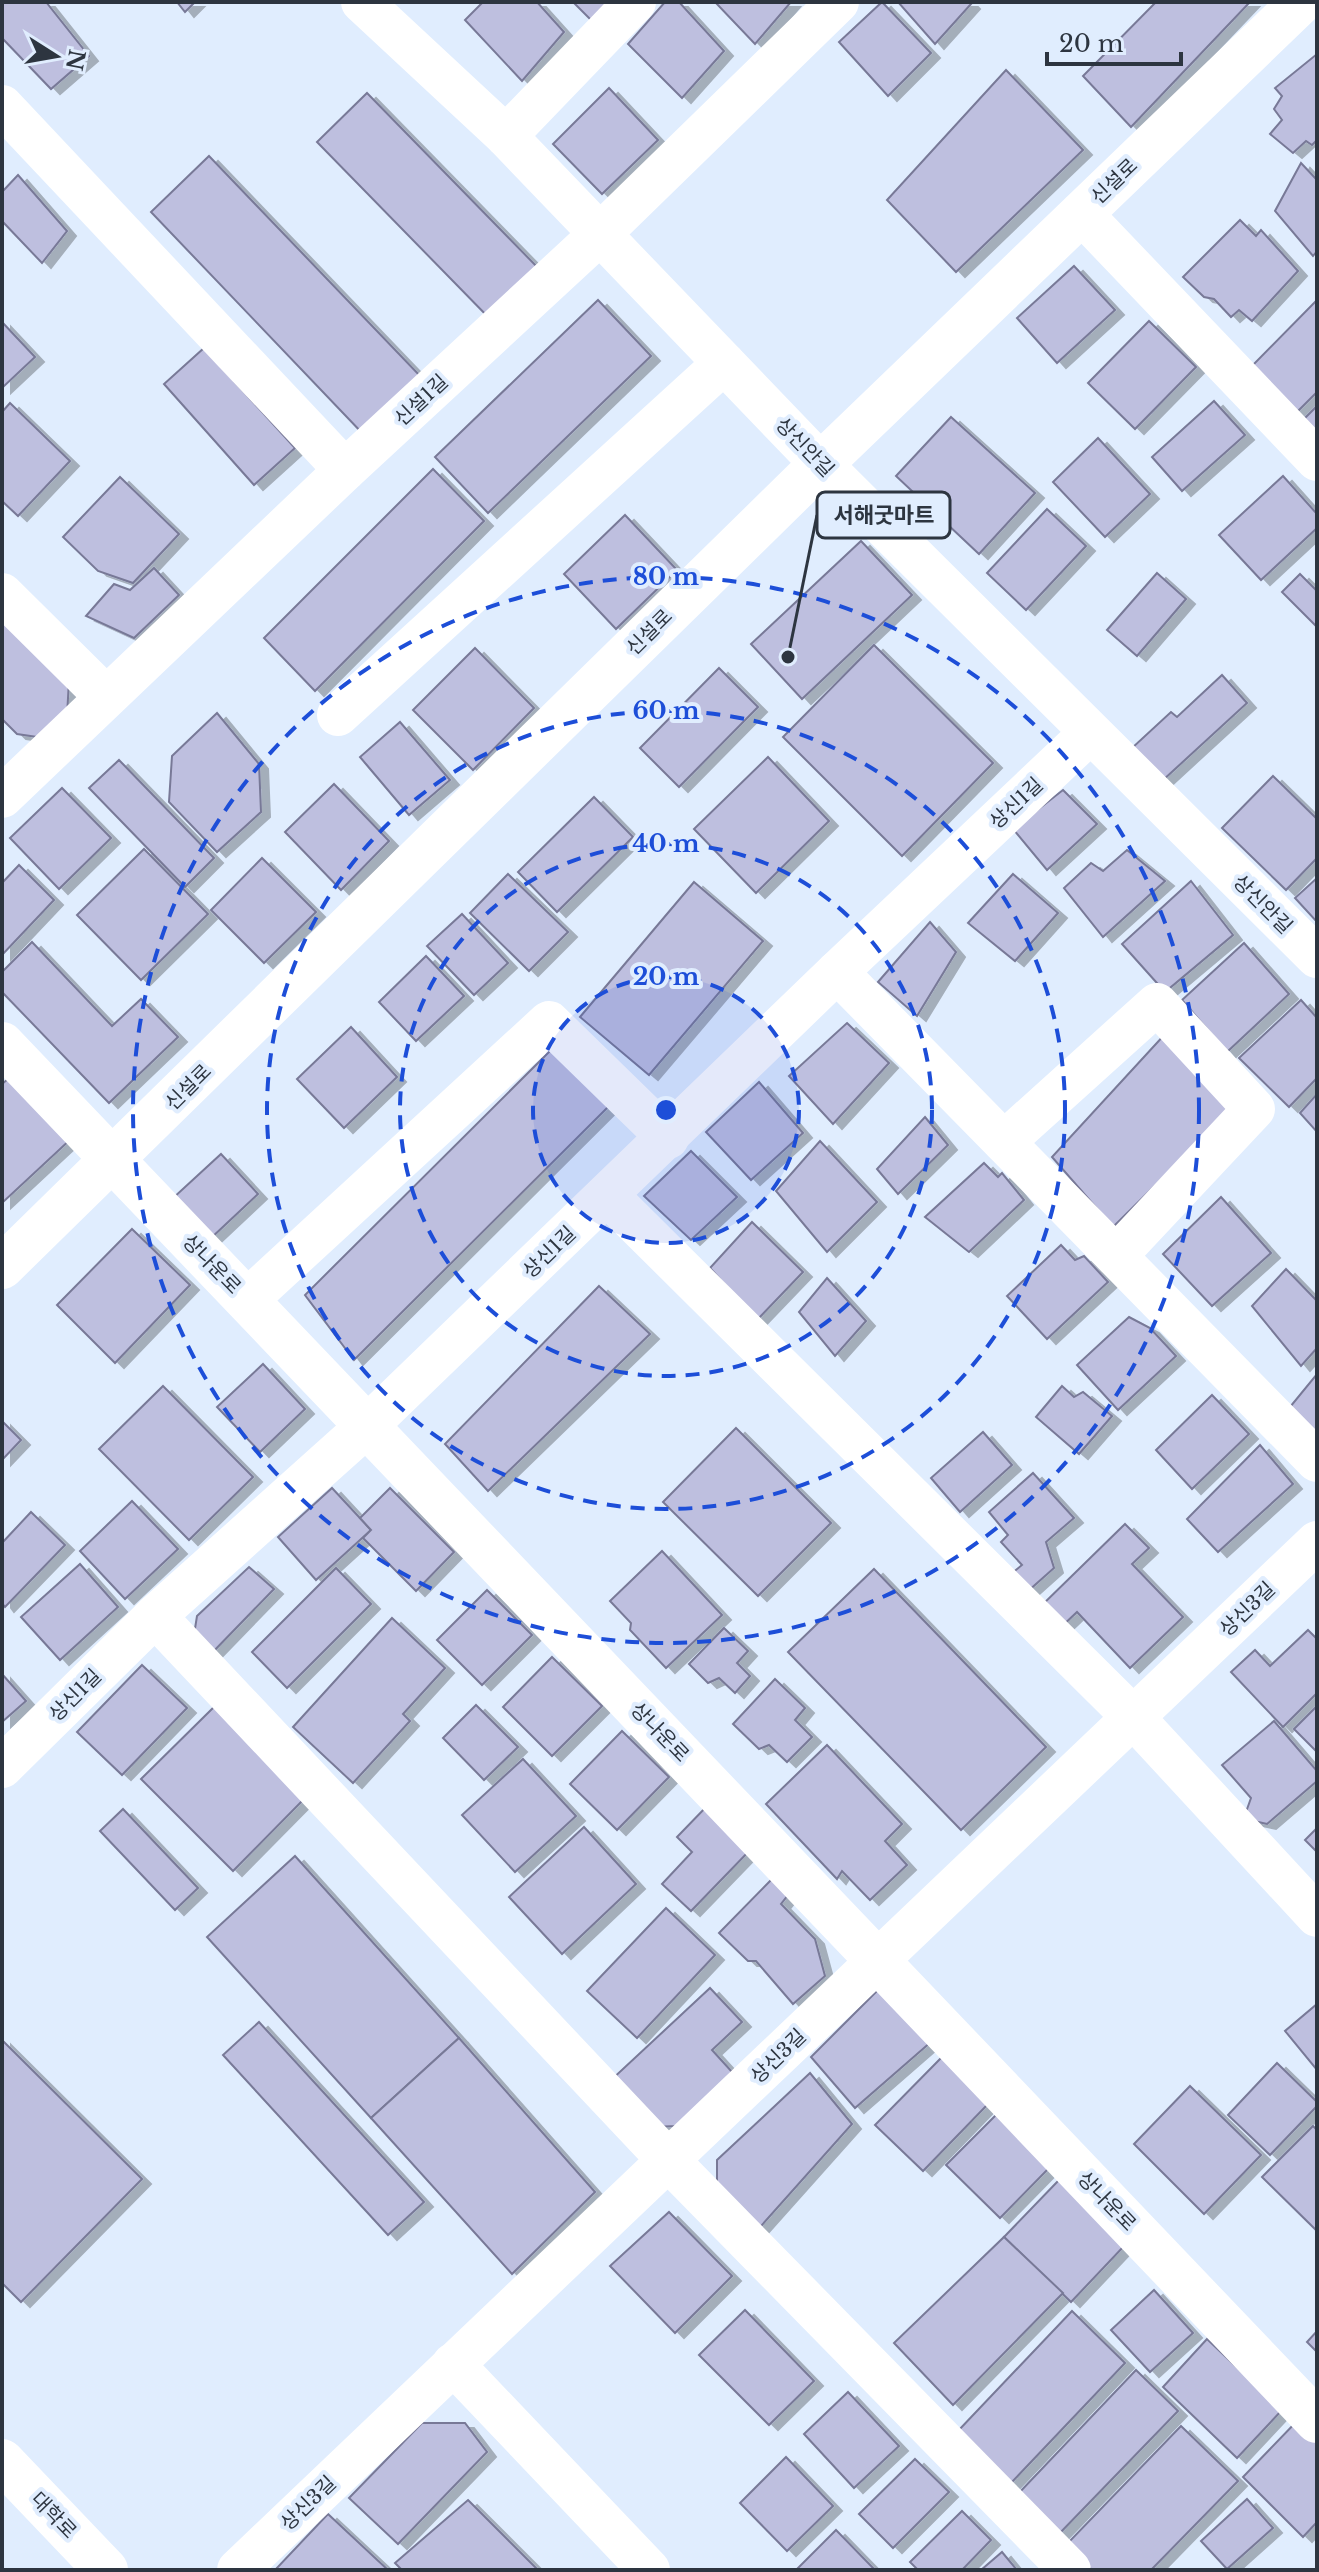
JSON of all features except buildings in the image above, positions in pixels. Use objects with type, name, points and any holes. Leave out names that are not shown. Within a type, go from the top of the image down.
[{"type":"street","name":"상신안길","points":[[362,2],[506,136],[821,464],[1317,957]]},
{"type":"street","points":[[506,136],[635,2]]},
{"type":"street","name":"신설1길","points":[[2,797],[345,470],[599,235],[838,2]]},
{"type":"street","name":"신설로","points":[[2,1267],[821,464],[1301,2]]},
{"type":"street","points":[[2,106],[345,470]]},
{"type":"street","points":[[1081,213],[1317,460]]},
{"type":"street","points":[[338,715],[724,363]]},
{"type":"street","points":[[2,594],[105,696]]},
{"type":"street","name":"상신1길","points":[[2,1767],[155,1616],[367,1426],[837,972],[1090,733]]},
{"type":"street","points":[[837,972],[1317,1461]]},
{"type":"street","points":[[1004,1142],[1157,1004],[1254,1109],[1116,1256]]},
{"type":"street","points":[[247,1300],[549,1022],[668,1138]]},
{"type":"street","name":"상나운로","points":[[2,1044],[1317,2421]]},
{"type":"street","points":[[608,1196],[1133,1717],[1317,1916]]},
{"type":"street","name":"상신3길","points":[[238,2570],[1317,1542]]},
{"type":"street","points":[[155,1616],[668,2160],[1070,2570]]},
{"type":"street","points":[[453,2364],[649,2570]]},
{"type":"street","name":"대학로","points":[[2,2461],[106,2570]]},
{"type":"place","name":"서해굿마트","points":[[788,657]]}]
